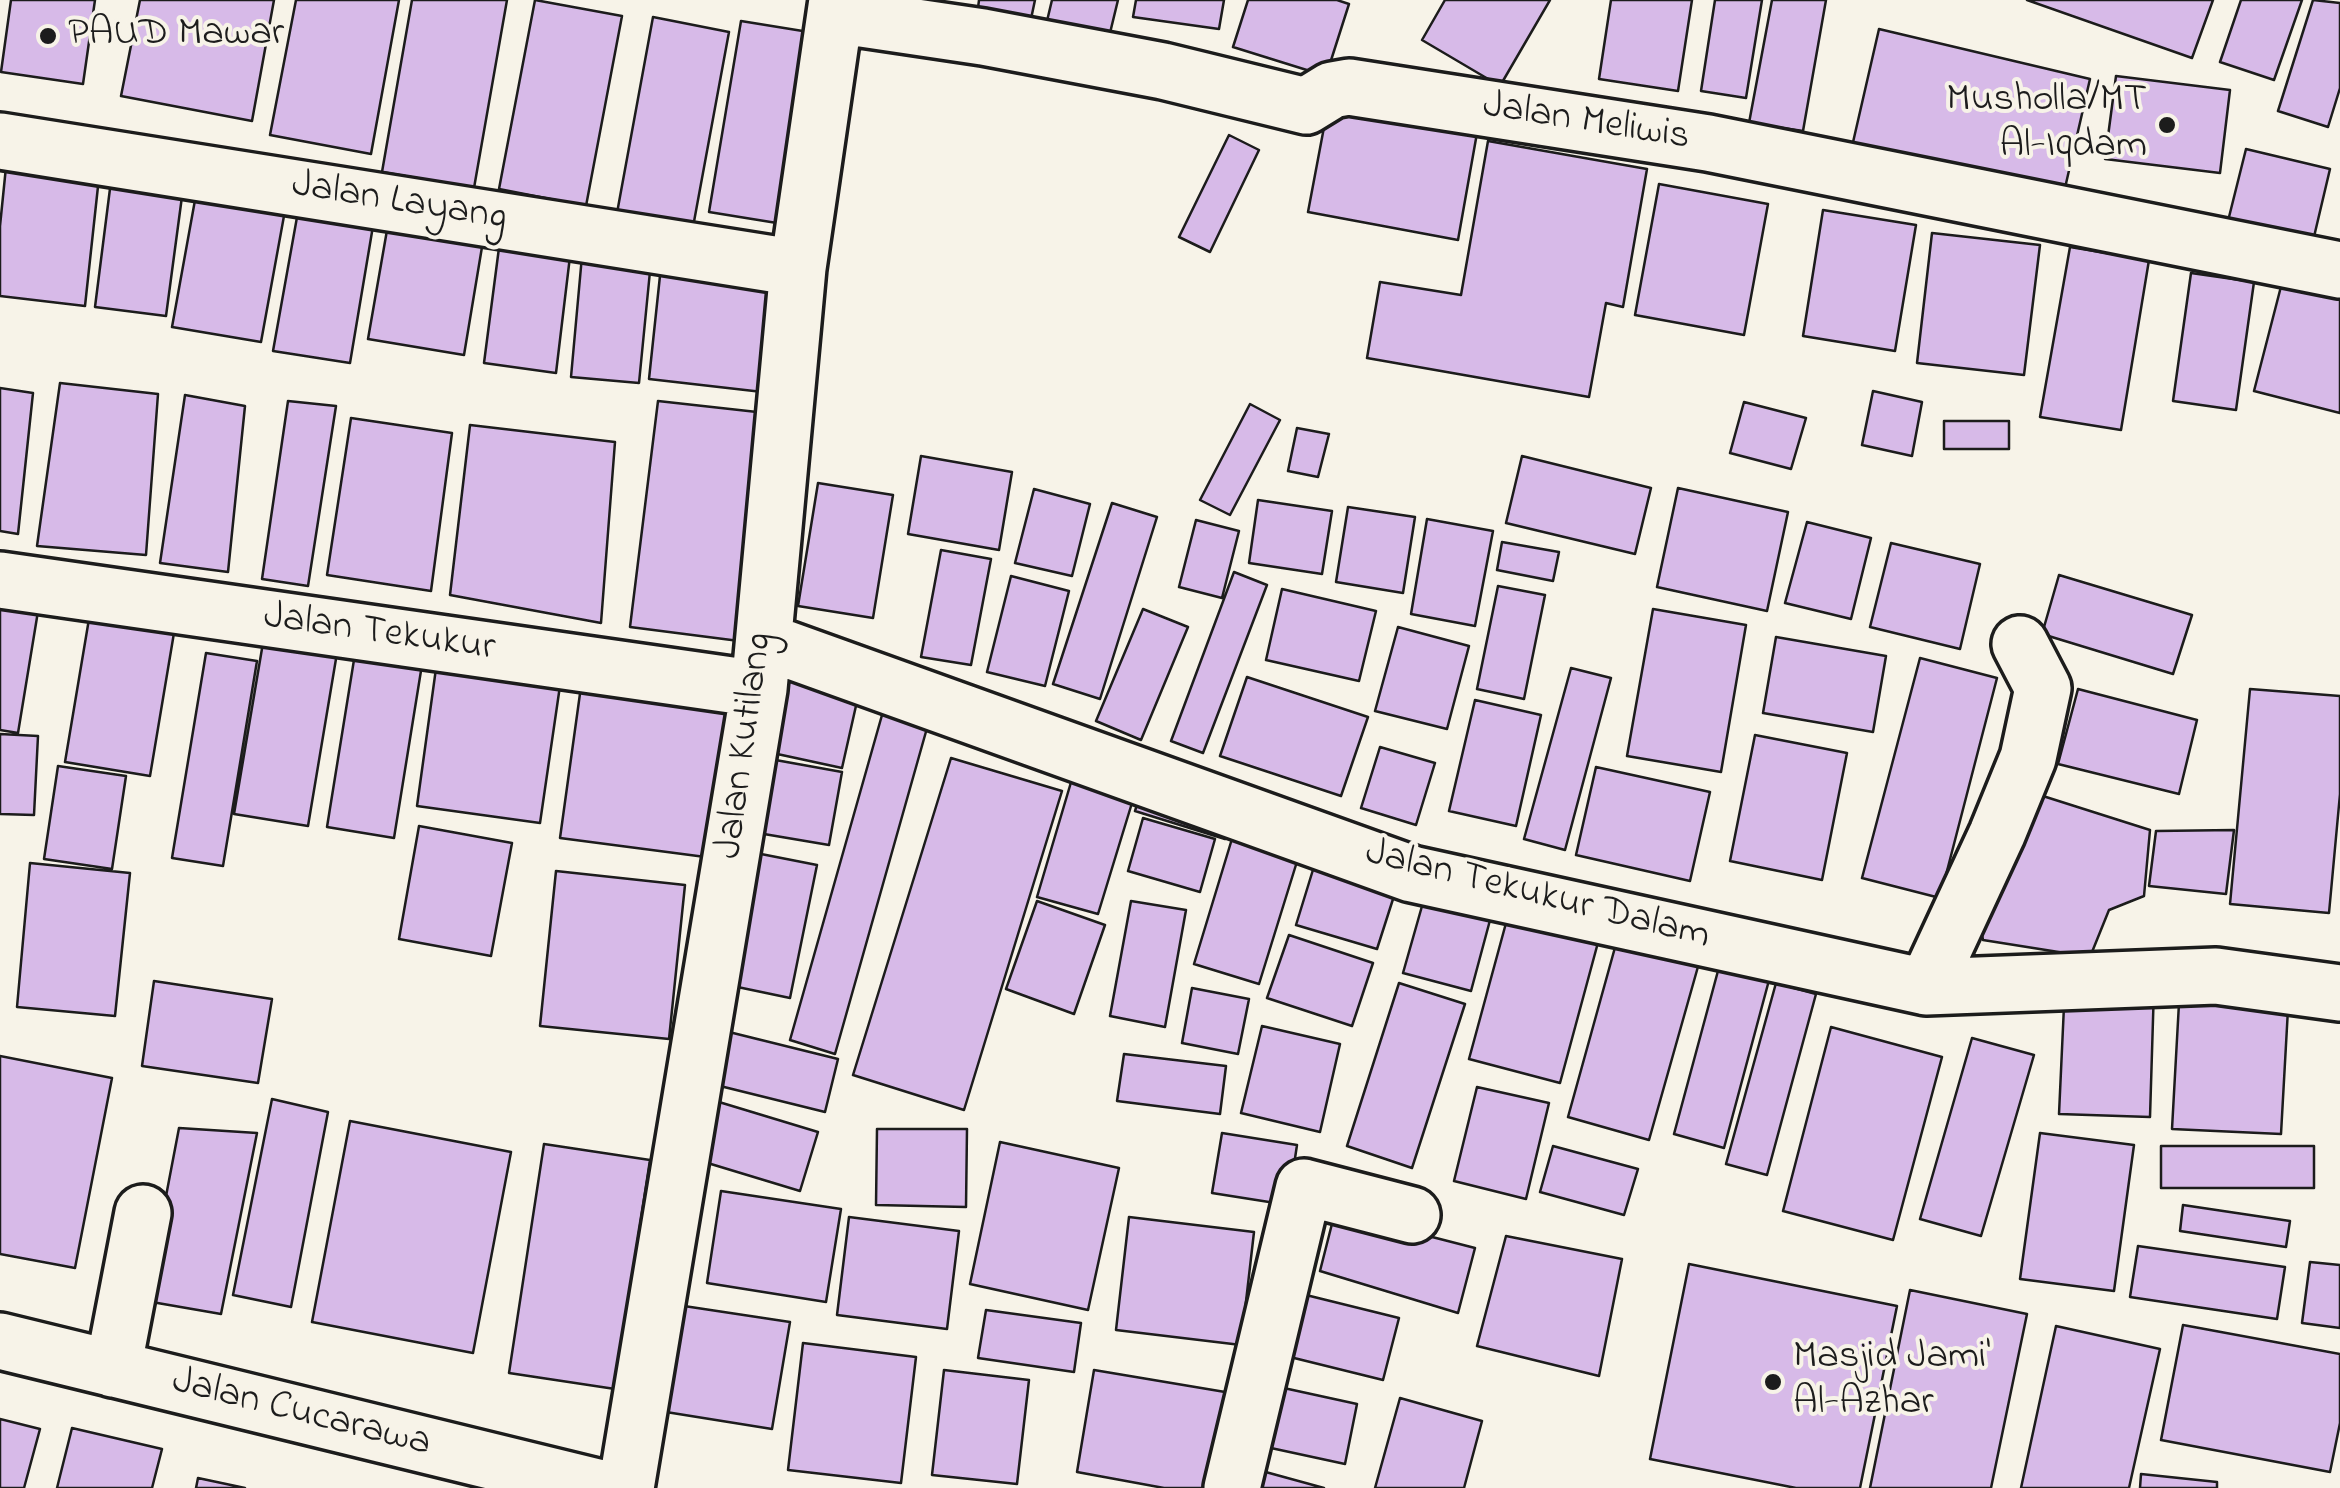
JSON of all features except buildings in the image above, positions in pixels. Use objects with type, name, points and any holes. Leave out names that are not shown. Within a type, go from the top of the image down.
[{"type":"street","name":"Jalan Kutilang","points":[[621,1481],[762,665],[798,268],[836,7]]},
{"type":"street","name":"Jalan Meliwis","points":[[836,7],[1163,71],[1306,106],[1332,90],[1349,87],[1708,144],[2340,270]]},
{"type":"street","name":"Jalan Layang","points":[[0,140],[798,268]]},
{"type":"street","name":"Jalan Tekukur","points":[[0,580],[762,665]]},
{"type":"street","points":[[1926,987],[1998,834],[2028,758],[2043,688],[2020,644]]},
{"type":"street","name":"Jalan Tekukur Dalam","points":[[762,665],[1412,874],[1926,987],[2216,976],[2340,993]]},
{"type":"street","points":[[1232,1488],[1304,1186],[1412,1215]]},
{"type":"street","points":[[114,1369],[143,1214]]},
{"type":"street","name":"Jalan Cucarawa","points":[[0,1341],[621,1481]]},
{"type":"place","name":"PAUD Mawar","points":[[48,36]]},
{"type":"place","name":"Musholla/MT Al-Iqdam","points":[[2167,125]]},
{"type":"place","name":"Masjid Jami' Al-Azhar","points":[[1773,1382]]}]
